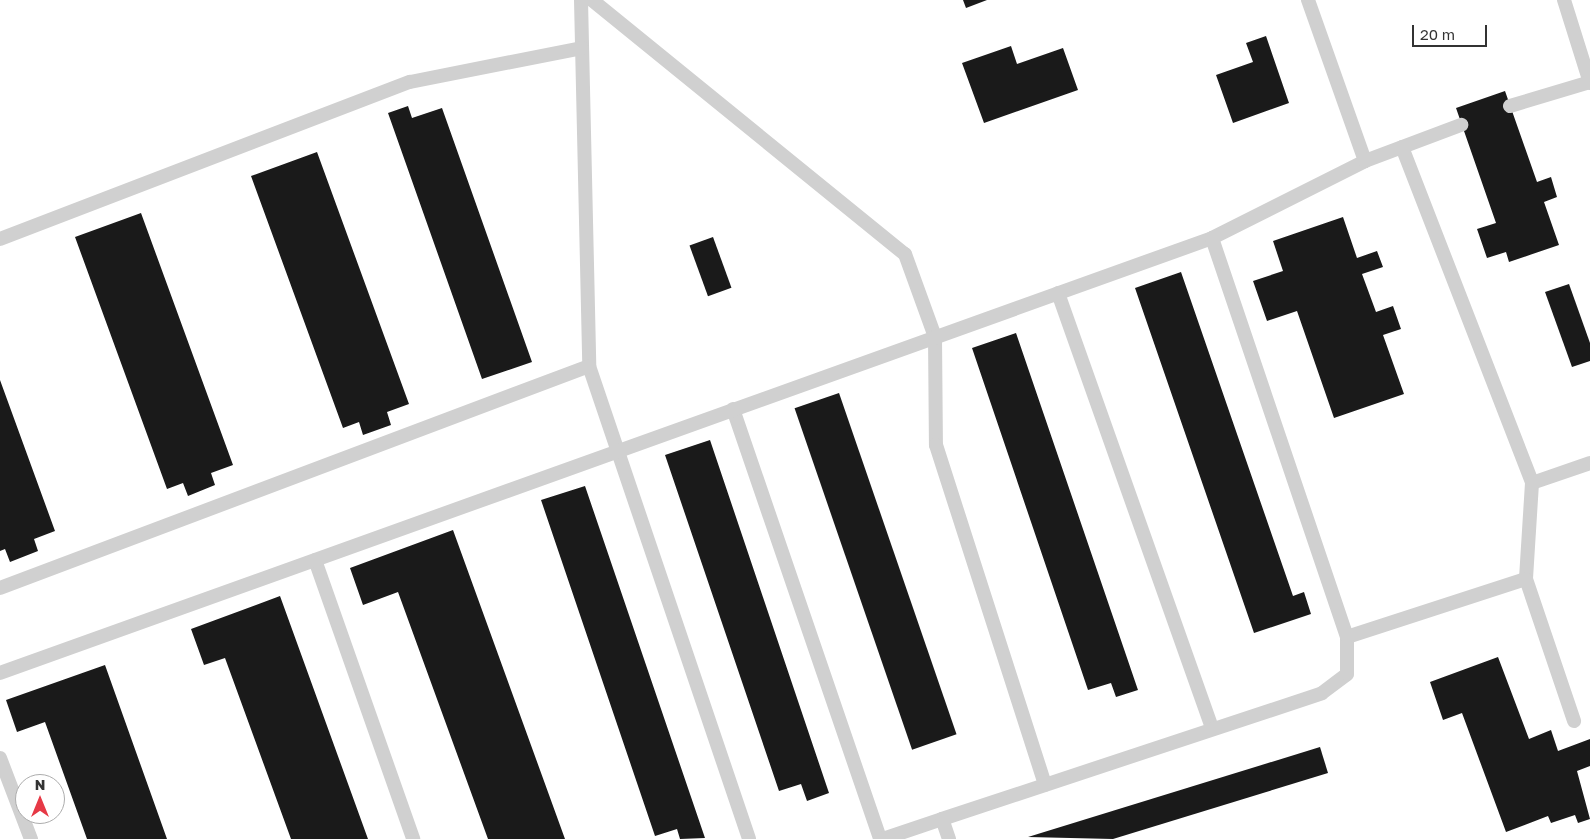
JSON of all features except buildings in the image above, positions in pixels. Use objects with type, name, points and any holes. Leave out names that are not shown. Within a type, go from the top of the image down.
[{"type":"lane","points":[[581,0],[589,366],[749,839]]},
{"type":"lane","points":[[592,0],[905,254],[935,337],[936,445],[1045,785]]},
{"type":"lane","points":[[1308,0],[1365,161]]},
{"type":"lane","points":[[1510,106],[1590,82],[1564,0]]},
{"type":"lane","points":[[0,239],[410,82],[582,48]]},
{"type":"lane","points":[[0,673],[1212,238],[1365,161],[1461,125]]},
{"type":"lane","points":[[1402,147],[1532,483],[1526,579],[1574,720]]},
{"type":"lane","points":[[734,409],[881,839],[1322,693],[1347,674],[1347,637],[1212,238]]},
{"type":"lane","points":[[1058,293],[1212,729]]},
{"type":"lane","points":[[0,588],[589,366]]},
{"type":"lane","points":[[1532,483],[1590,463]]},
{"type":"lane","points":[[315,560],[413,839]]},
{"type":"lane","points":[[1347,637],[1526,579]]},
{"type":"lane","points":[[0,758],[31,839]]},
{"type":"lane","points":[[942,819],[949,839]]}]
